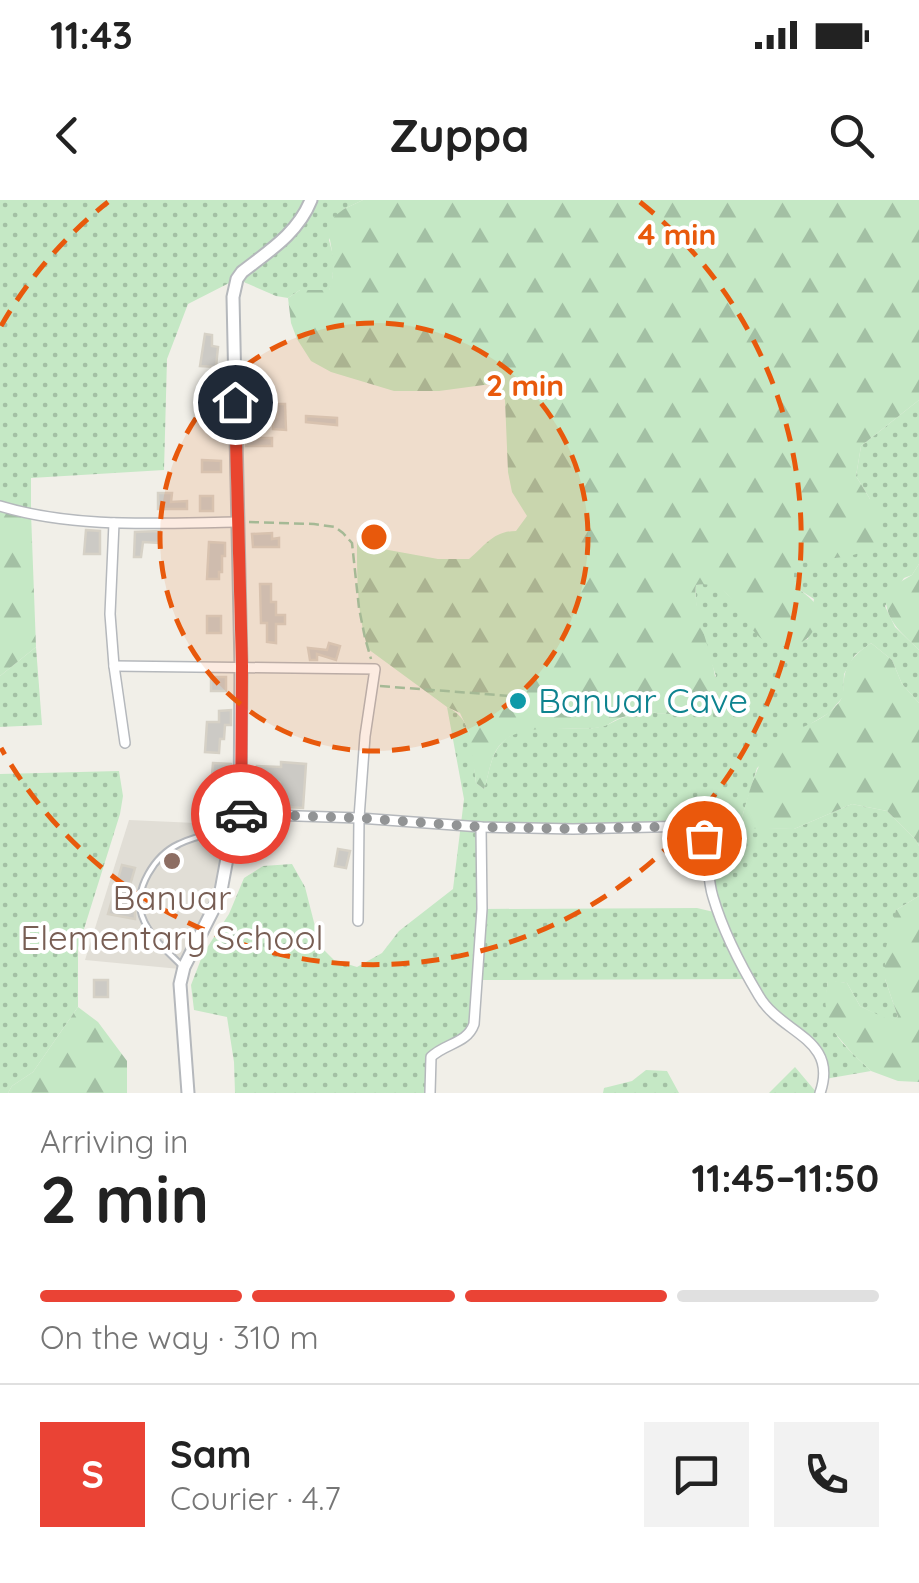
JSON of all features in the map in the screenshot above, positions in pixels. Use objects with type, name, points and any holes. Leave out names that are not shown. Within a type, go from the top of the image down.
[{"type":"street","points":[[188,1093],[180,984],[220,896],[238,821],[242,666],[234,288],[242,272],[298,225],[311,200]]},
{"type":"street","points":[[0,506],[114,523],[238,522]]},
{"type":"street","points":[[114,523],[110,614],[125,744]]},
{"type":"street","points":[[114,666],[375,670],[359,818],[358,921]]},
{"type":"street","points":[[238,821],[359,818],[481,827],[700,828],[719,913],[762,1002],[816,1049],[826,1070],[820,1093]]},
{"type":"street","points":[[430,1093],[431,1057],[443,1047],[464,1039],[474,1024],[482,910],[481,827]]},
{"type":"lane","points":[[184,968],[157,942],[142,917],[145,881],[162,855],[177,844],[238,821]]},
{"type":"path","points":[[238,522],[314,524],[343,533],[352,544],[364,638],[375,670]]},
{"type":"path","points":[[374,685],[511,696]]},
{"type":"shaded area","name":"Banuar Elementary School","points":[[129,820],[241,825],[216,897],[180,969],[85,960]]},
{"type":"green space","points":[[0,200],[363,200],[344,209],[329,240],[334,259],[329,290],[300,290],[288,298],[237,279],[188,304],[167,359],[164,470],[31,478],[31,513],[0,506]]},
{"type":"green space","points":[[363,200],[919,200],[919,400],[861,446],[856,476],[870,499],[883,508],[882,527],[876,540],[857,554],[798,563],[796,584],[819,611],[809,636],[792,645],[774,645],[761,639],[725,592],[713,585],[696,585],[698,612],[715,674],[714,696],[708,705],[693,714],[645,713],[602,727],[520,732],[499,746],[484,789],[476,783],[469,732],[460,713],[368,649],[359,606],[357,532],[383,549],[438,559],[469,559],[495,536],[516,531],[527,516],[512,492],[508,472],[505,400],[491,384],[439,391],[394,391],[331,372],[311,361],[291,323],[288,298],[300,290],[329,290],[333,264],[327,222]]},
{"type":"green space","points":[[919,400],[919,564],[885,606],[895,627],[919,650],[919,703],[902,684],[892,660],[871,643],[855,655],[844,674],[843,697],[829,713],[757,768],[739,827],[794,829],[852,804],[887,811],[916,840],[919,896],[896,910],[885,979],[898,1017],[891,1022],[860,1006],[847,983],[828,981],[830,1022],[841,1042],[871,1071],[825,1079],[823,1060],[762,1002],[749,979],[478,980],[471,1033],[434,1053],[430,1093],[235,1093],[227,1017],[194,1010],[191,985],[203,954],[229,914],[244,878],[263,866],[292,864],[305,887],[320,946],[334,960],[357,967],[382,953],[399,931],[453,889],[464,799],[447,707],[468,729],[476,783],[484,789],[500,745],[522,731],[592,728],[640,714],[686,716],[716,676],[699,619],[696,585],[719,586],[781,645],[808,639],[814,599],[796,584],[794,569],[797,563],[837,558],[870,499],[856,476],[861,446]],"holes":[[[481,827],[700,829],[718,913],[697,908],[483,909]]]},
{"type":"green space","points":[[0,506],[31,513],[36,647],[0,676]]},
{"type":"green space","points":[[919,564],[919,650],[890,618],[885,591],[912,575]]},
{"type":"green space","points":[[871,643],[892,660],[902,684],[919,703],[919,846],[887,811],[852,804],[794,829],[739,828],[754,779],[772,746],[834,708],[842,696],[850,663]]},
{"type":"green space","points":[[36,647],[42,725],[0,727],[0,676]]},
{"type":"green space","points":[[119,771],[123,796],[120,814],[78,948],[78,1007],[33,1072],[8,1093],[0,1093],[0,774]]},
{"type":"green space","points":[[919,896],[919,1082],[898,1081],[871,1071],[852,1053],[828,1025],[825,1000],[828,980],[847,983],[860,1006],[891,1021],[898,1017],[885,979],[885,951],[896,910]]},
{"type":"green space","points":[[78,1007],[98,1022],[127,1061],[127,1093],[8,1093],[33,1072]]},
{"type":"green space","points":[[795,1067],[817,1093],[769,1093]]},
{"type":"green space","points":[[646,1070],[667,1071],[679,1093],[603,1093],[604,1088],[632,1081]]},
{"type":"building","points":[[205,334],[212,335],[212,346],[218,347],[216,367],[200,366]]},
{"type":"building","points":[[250,378],[263,378],[261,399],[248,398]]},
{"type":"building","points":[[277,404],[285,404],[286,430],[273,429]]},
{"type":"building","points":[[249,414],[259,415],[258,438],[272,438],[272,446],[246,446]]},
{"type":"building","points":[[306,416],[337,418],[337,425],[306,422]]},
{"type":"building","points":[[202,460],[221,461],[221,472],[202,472]]},
{"type":"building","points":[[158,493],[172,493],[171,502],[187,501],[187,509],[158,509]]},
{"type":"building","points":[[200,496],[213,496],[213,511],[200,511]]},
{"type":"building","points":[[86,530],[100,531],[100,554],[84,554]]},
{"type":"building","points":[[160,531],[159,543],[143,542],[141,557],[134,557],[135,532]]},
{"type":"building","points":[[272,533],[272,539],[279,538],[279,547],[253,547],[252,534]]},
{"type":"building","points":[[209,542],[225,543],[219,579],[207,579]]},
{"type":"building","points":[[260,584],[271,584],[276,615],[285,615],[285,624],[276,624],[276,643],[267,642],[267,623],[261,623]]},
{"type":"building","points":[[207,616],[221,616],[221,633],[207,633]]},
{"type":"building","points":[[329,643],[340,646],[336,660],[317,654],[317,660],[310,660],[308,648],[327,650]]},
{"type":"building","points":[[211,677],[226,677],[226,691],[211,691]]},
{"type":"building","points":[[231,710],[231,725],[225,725],[219,753],[205,752],[207,722],[219,722],[219,711]]},
{"type":"building","points":[[281,762],[306,764],[303,808],[249,805],[250,797],[279,798],[280,782],[256,781],[257,766],[281,767]]},
{"type":"building","points":[[213,763],[231,764],[231,775],[212,775]]},
{"type":"building","points":[[338,849],[350,851],[346,868],[335,866]]},
{"type":"building","points":[[122,865],[135,868],[126,899],[135,901],[135,919],[108,914]]},
{"type":"building","points":[[94,980],[108,980],[108,997],[94,997]]},
{"type":"way so far","points":[[241,814],[481,827],[691,826],[700,828],[704,838]]},
{"type":"place","name":"Banuar Cave","points":[[518,701]]},
{"type":"place","name":"Banuar Elementary School","points":[[172,861]]},
{"type":"route","points":[[235,402],[242,666],[241,814]]}]
